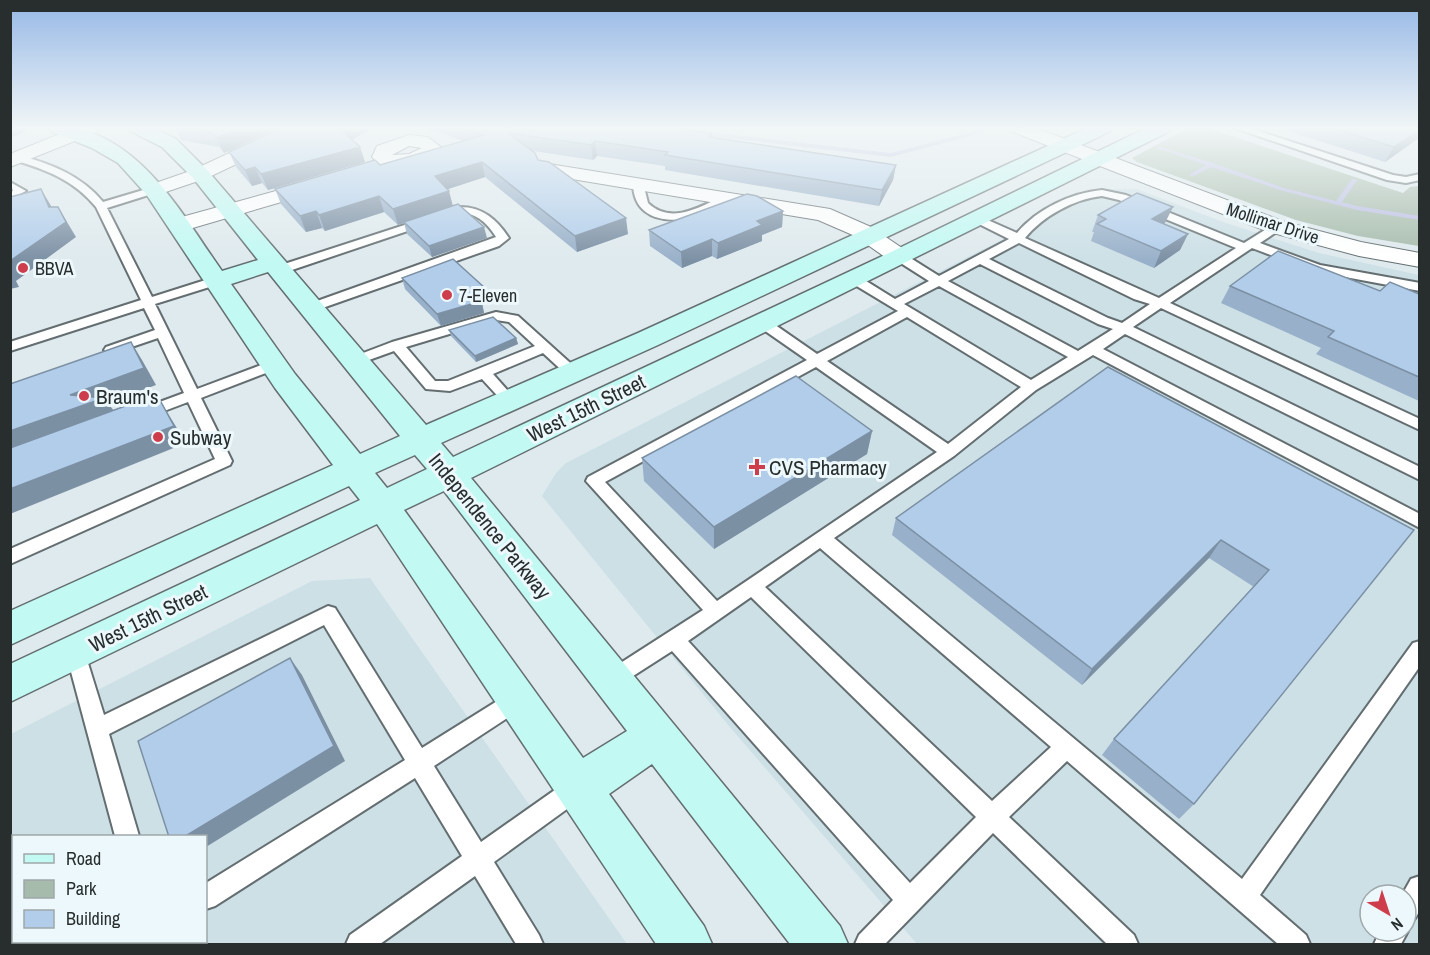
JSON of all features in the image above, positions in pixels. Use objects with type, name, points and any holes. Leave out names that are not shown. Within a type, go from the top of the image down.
[{"type":"main road","points":[[138,173],[154,190],[179,225],[274,365],[382,505],[686,945]]},
{"type":"main road","name":"West 15th Street","points":[[10,629],[1007,173]]},
{"type":"main road","name":"West 15th Street","points":[[10,684],[1071,173]]},
{"type":"main road","name":"Independence Parkway","points":[[200,174],[449,474],[822,945]]},
{"type":"main road","points":[[215,281],[276,266]]},
{"type":"main road","points":[[578,788],[657,736]]},
{"type":"street","points":[[154,190],[203,173]]},
{"type":"street","points":[[567,173],[822,214],[847,222],[871,235],[900,257]]},
{"type":"street","name":"Mollimar Drive","points":[[1135,173],[1277,227],[1359,249],[1419,260]]},
{"type":"street","points":[[179,225],[338,179]]},
{"type":"lane","points":[[10,557],[224,461],[194,394],[100,207],[77,180],[54,173]]},
{"type":"lane","points":[[1375,173],[1406,180],[1419,177]]},
{"type":"lane","points":[[10,185],[21,191],[10,196]]},
{"type":"lane","points":[[100,207],[154,190]]},
{"type":"lane","points":[[716,612],[594,481],[818,360],[901,308],[939,281],[1018,239],[1033,221],[1083,195],[1102,194],[1122,197],[1248,246],[1317,268],[1419,287]]},
{"type":"lane","points":[[276,266],[470,209],[475,210],[498,229],[503,238],[495,243],[311,308]]},
{"type":"lane","points":[[976,219],[1419,425]]},
{"type":"lane","points":[[612,679],[716,612],[821,537],[948,452],[1031,387],[1093,349],[1277,227]]},
{"type":"lane","points":[[900,257],[913,267],[1078,357]]},
{"type":"lane","points":[[980,259],[1419,474]]},
{"type":"lane","points":[[854,279],[1031,387]]},
{"type":"lane","points":[[10,346],[215,281]]},
{"type":"lane","points":[[355,361],[397,345],[496,316],[513,319],[573,373]]},
{"type":"lane","points":[[763,323],[948,452]]},
{"type":"lane","points":[[98,355],[163,332]]},
{"type":"lane","points":[[397,345],[431,386],[450,386],[545,347]]},
{"type":"lane","points":[[1093,349],[1419,522]]},
{"type":"lane","points":[[129,419],[274,365]]},
{"type":"lane","points":[[484,373],[510,401]]},
{"type":"lane","points":[[821,537],[1298,945]]},
{"type":"lane","points":[[752,586],[1125,945]]},
{"type":"lane","points":[[97,729],[328,615],[479,858],[530,945]]},
{"type":"lane","points":[[674,639],[910,901]]},
{"type":"lane","points":[[1244,897],[1419,648]]},
{"type":"lane","points":[[76,652],[126,835]]},
{"type":"lane","points":[[207,896],[517,700]]},
{"type":"lane","points":[[868,945],[992,817],[1067,746]]},
{"type":"lane","points":[[359,945],[578,788]]},
{"type":"shaded area","points":[[1101,189],[1137,189],[1223,222],[1319,253],[1419,275],[1419,944],[917,944],[729,726],[542,496],[556,473],[566,463]]},
{"type":"shaded area","points":[[370,578],[627,944],[11,944],[11,734],[312,581]]},
{"type":"green space","points":[[1166,173],[1342,173],[1403,193],[1410,187],[1419,186],[1419,246],[1358,236],[1296,220]]},
{"type":"building","points":[[332,173],[447,173],[435,176],[449,191],[393,209],[379,196],[319,215],[316,211],[300,216],[275,189]]},
{"type":"building","points":[[495,173],[564,173],[626,218],[575,236]]},
{"type":"building","points":[[774,173],[892,173],[882,190]]},
{"type":"building","points":[[41,189],[49,207],[58,207],[66,222],[10,261],[10,197]]},
{"type":"building","points":[[1137,193],[1173,207],[1152,219],[1188,234],[1161,251],[1097,224],[1106,219],[1098,215]]},
{"type":"building","points":[[747,194],[757,196],[783,211],[757,221],[762,225],[718,243],[712,239],[681,252],[649,230]]},
{"type":"building","points":[[458,204],[484,227],[429,246],[404,222]]},
{"type":"building","points":[[1278,251],[1380,291],[1390,282],[1419,294],[1419,377],[1328,337],[1334,331],[1230,286]]},
{"type":"building","name":"7-Eleven","points":[[453,259],[486,289],[473,294],[482,301],[437,314],[402,278]]},
{"type":"building","points":[[493,317],[516,338],[475,356],[449,330]]},
{"type":"building","points":[[131,342],[144,368],[70,395],[104,398],[10,431],[10,384]]},
{"type":"building","points":[[1108,367],[1414,530],[1194,804],[1114,739],[1269,570],[1221,540],[1092,669],[896,518]]},
{"type":"building","name":"CVS Pharmacy","points":[[796,376],[872,431],[714,527],[642,458]]},
{"type":"building","points":[[139,401],[161,402],[174,426],[10,489],[10,448]]},
{"type":"building","points":[[290,658],[334,746],[187,835],[168,835],[138,741]]},
{"type":"waterway","points":[[1192,175],[1196,173]]},
{"type":"waterway","points":[[1234,173],[1282,189],[1357,208],[1420,218]]},
{"type":"waterway","points":[[1338,203],[1354,180]]},
{"type":"place","name":"BBVA","points":[[23,268]]},
{"type":"place","name":"7-Eleven","points":[[447,295]]},
{"type":"place","name":"Braum's","points":[[84,396]]},
{"type":"place","name":"Subway","points":[[158,437]]},
{"type":"place","name":"CVS Pharmacy","points":[[757,467]]}]
